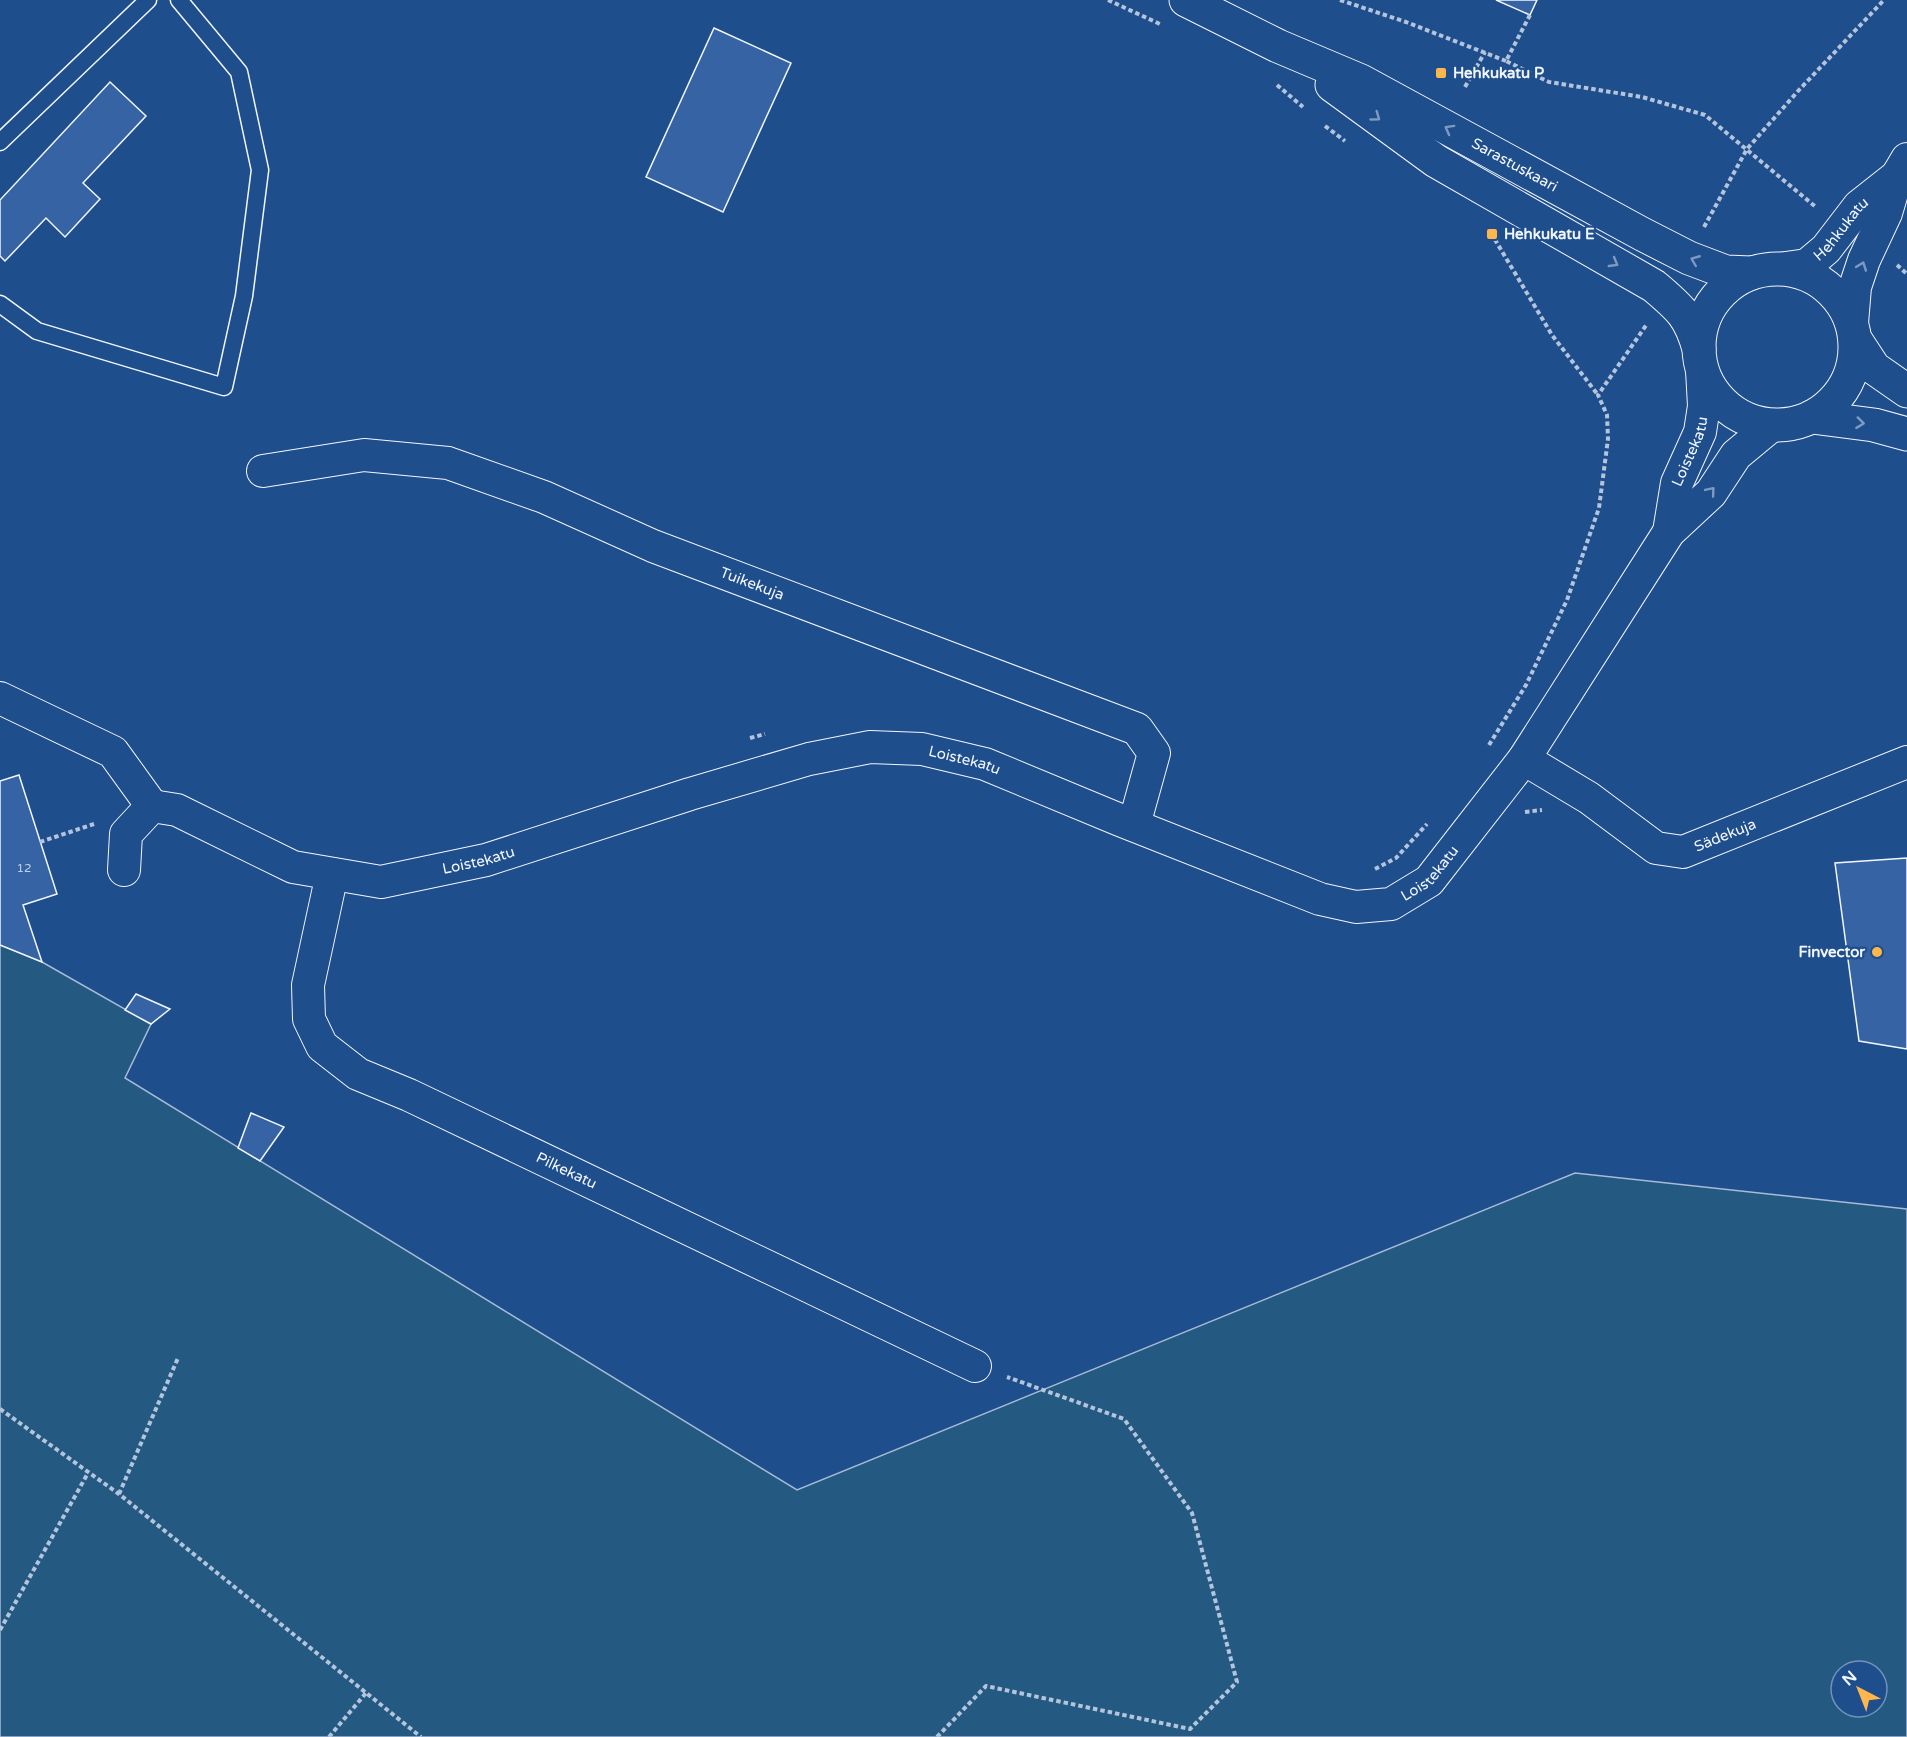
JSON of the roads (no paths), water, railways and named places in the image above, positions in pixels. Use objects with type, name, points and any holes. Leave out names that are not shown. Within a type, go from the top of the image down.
[{"type":"street","name":"Sarastuskaari","points":[[1186,0],[1278,46],[1361,81],[1689,258],[1726,272],[1765,271]]},
{"type":"street","name":"Sarastuskaari","points":[[1278,46],[1436,161],[1654,286],[1678,307],[1693,327],[1700,359]]},
{"type":"street","name":"Hehkukatu","points":[[1765,271],[1807,265],[1826,249],[1858,206],[1902,167]]},
{"type":"street","name":"Hehkukatu","points":[[1853,331],[1855,287],[1864,260],[1886,213],[1902,167]]},
{"type":"street","points":[[1853,331],[1853,363],[1845,385],[1831,403],[1812,417],[1792,424],[1772,425],[1752,421],[1730,410],[1713,392],[1700,359],[1702,325],[1713,302],[1730,285],[1765,271],[1805,274],[1828,288],[1845,308],[1853,331],[1874,368],[1907,391]]},
{"type":"street","name":"Loistekatu","points":[[1669,532],[1677,483],[1700,432],[1704,406],[1700,359]]},
{"type":"street","points":[[1812,417],[1874,425],[1907,434]]},
{"type":"street","name":"Loistekatu","points":[[152,806],[177,810],[293,867],[381,882],[486,860],[808,759],[870,747],[922,749],[986,764],[1320,899],[1356,907],[1391,904],[1429,881],[1524,759],[1669,532],[1711,493],[1736,455],[1772,425]]},
{"type":"street","name":"Tuikekuja","points":[[263,471],[364,455],[448,463],[544,497],[654,546],[1137,729],[1154,753],[1134,825]]},
{"type":"street","points":[[0,698],[113,752],[152,806],[126,834],[124,870]]},
{"type":"street","name":"Sädekuja","points":[[1524,759],[1589,798],[1656,848],[1683,852],[1907,762]]},
{"type":"street","name":"Pilkekatu","points":[[332,874],[308,985],[309,1019],[322,1046],[358,1074],[409,1095],[975,1366]]},
{"type":"lane","points":[[0,142],[148,0]]},
{"type":"lane","points":[[0,304],[38,331],[224,387],[244,296],[261,170],[239,72],[179,0]]},
{"type":"place","name":"Hehkukatu P","points":[[1441,73]]},
{"type":"place","name":"Hehkukatu E","points":[[1492,234]]},
{"type":"place","name":"Finvector","points":[[1877,952]]}]
